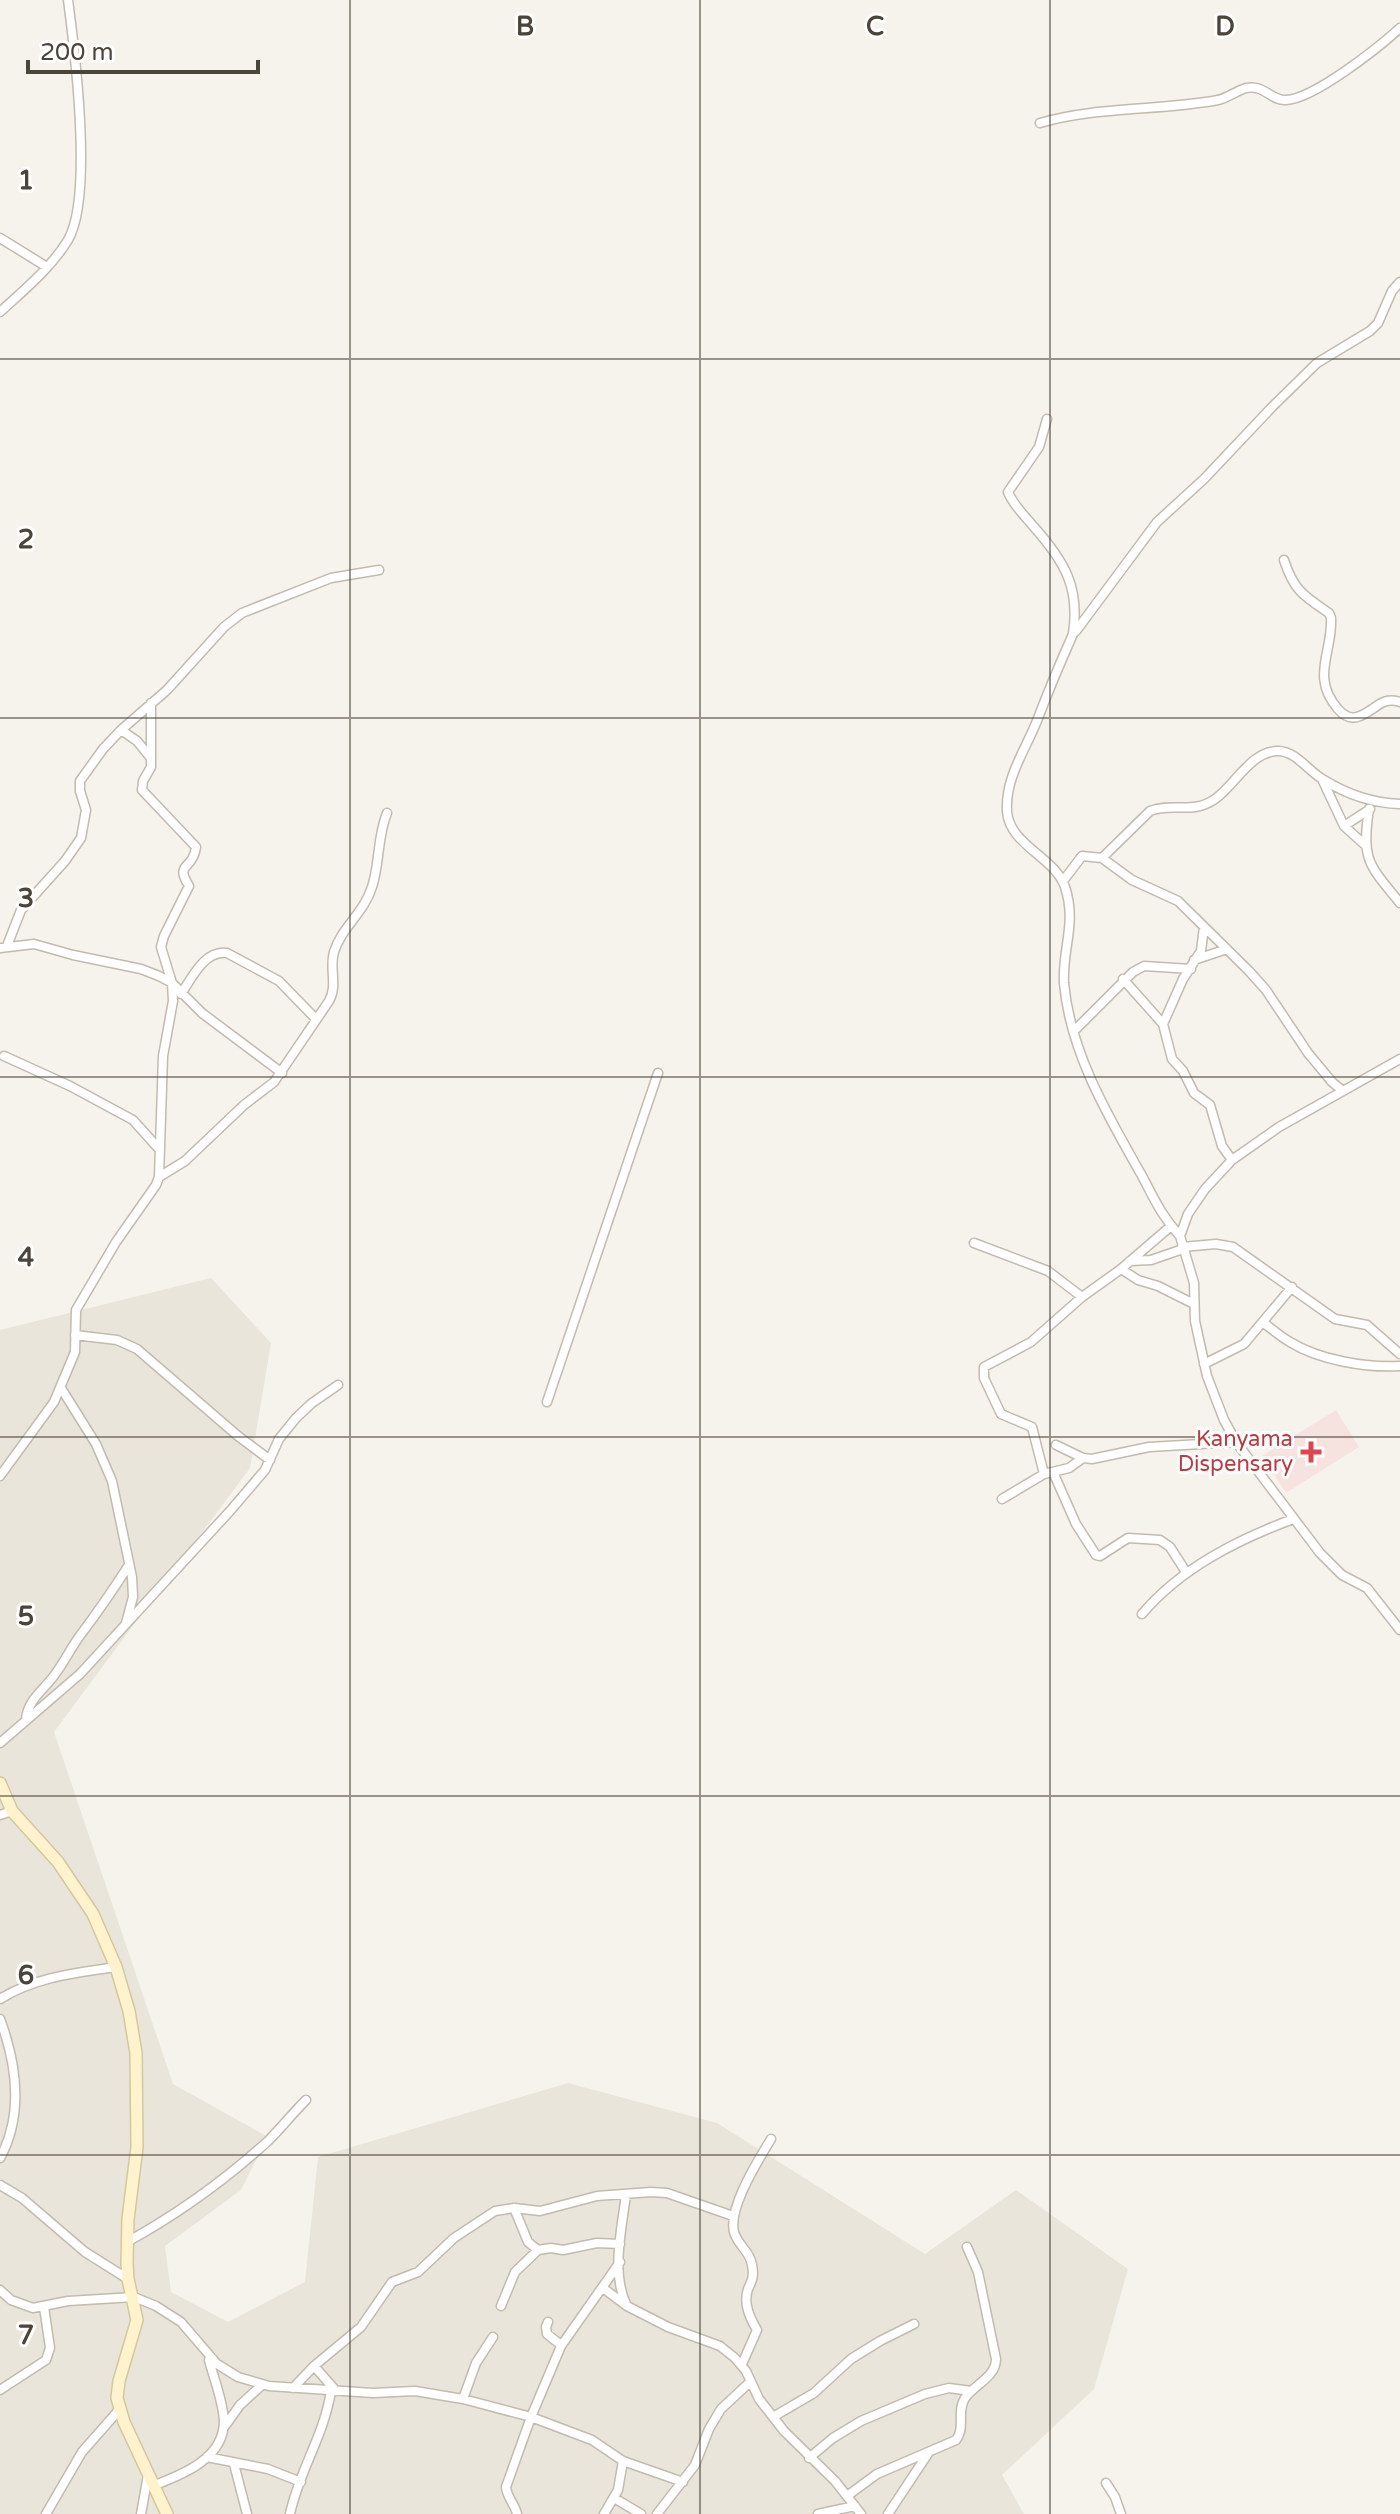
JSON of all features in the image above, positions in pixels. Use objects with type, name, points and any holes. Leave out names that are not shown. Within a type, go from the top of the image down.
[{"type":"street","points":[[0,312],[47,267],[69,239],[75,225],[82,157],[68,0]]},
{"type":"street","points":[[1040,123],[1216,100],[1253,88],[1262,89],[1281,100],[1295,98],[1352,65],[1400,28]]},
{"type":"street","points":[[0,238],[47,267]]},
{"type":"street","points":[[1400,282],[1392,291],[1378,323],[1370,331],[1317,363],[1204,479],[1157,522],[1073,634],[1026,742],[1013,777],[1007,811],[1009,821],[1018,834],[1063,881],[1071,918],[1064,983],[1075,1030],[1105,1112],[1155,1204],[1180,1236],[1194,1283],[1194,1304],[1204,1364],[1224,1420],[1236,1442],[1326,1561],[1342,1575],[1367,1588],[1400,1630]]},
{"type":"street","points":[[1047,419],[1039,447],[1008,492],[1068,575],[1076,602],[1073,634]]},
{"type":"street","points":[[1284,560],[1296,588],[1329,613],[1331,618],[1322,671],[1333,704],[1342,714],[1358,717],[1385,700],[1400,702]]},
{"type":"street","points":[[4,947],[21,910],[65,861],[81,838],[86,810],[80,781],[121,730],[181,676],[224,627],[242,613],[331,578],[379,570]]},
{"type":"street","points":[[0,1476],[42,1421],[61,1388],[72,1361],[76,1310],[159,1177],[163,1056],[172,1018],[172,983],[161,947],[189,886],[182,872],[193,859],[196,847],[142,790],[151,767],[151,703]]},
{"type":"street","points":[[121,730],[137,741],[151,757]]},
{"type":"street","points":[[1102,858],[1150,811],[1159,808],[1192,809],[1207,804],[1252,763],[1270,752],[1291,754],[1322,779],[1347,793],[1380,803],[1400,804]]},
{"type":"street","points":[[1322,779],[1344,826],[1364,844]]},
{"type":"street","points":[[1344,826],[1380,803]]},
{"type":"street","points":[[1369,809],[1364,844],[1370,863],[1400,903]]},
{"type":"street","points":[[159,1177],[176,1166],[282,1073],[316,1019],[334,989],[332,968],[340,937],[362,910],[372,886],[387,813]]},
{"type":"street","points":[[1063,881],[1082,856],[1102,858],[1132,880],[1178,901],[1266,990],[1308,1053],[1343,1091]]},
{"type":"street","points":[[1163,1024],[1203,942],[1204,927]]},
{"type":"street","points":[[4,947],[34,944],[141,969],[172,983],[229,1034],[282,1073]]},
{"type":"street","points":[[1075,1030],[1123,979],[1144,966],[1192,965],[1227,949]]},
{"type":"street","points":[[181,994],[206,958],[219,952],[227,953],[279,981],[316,1019]]},
{"type":"street","points":[[1123,979],[1163,1024],[1172,1059],[1181,1067],[1194,1093],[1210,1105],[1222,1146],[1232,1160]]},
{"type":"street","points":[[4,1056],[70,1086],[133,1120],[160,1153],[176,1166]]},
{"type":"street","points":[[1180,1236],[1188,1214],[1205,1189],[1232,1160],[1279,1127],[1400,1059]]},
{"type":"street","points":[[547,1402],[658,1073]]},
{"type":"street","points":[[1171,1226],[1031,1342],[989,1363],[982,1373],[1001,1414],[1032,1427],[1048,1473],[1097,1556],[1128,1538],[1160,1540],[1170,1547],[1186,1572]]},
{"type":"street","points":[[974,1243],[1059,1276],[1082,1297]]},
{"type":"street","points":[[1130,1261],[1151,1260],[1183,1248],[1216,1244],[1233,1247],[1335,1319],[1367,1325],[1400,1354]]},
{"type":"street","points":[[1121,1269],[1138,1280],[1194,1304]]},
{"type":"street","points":[[1204,1364],[1244,1344],[1292,1287]]},
{"type":"street","points":[[1264,1323],[1294,1345],[1324,1355],[1356,1363],[1400,1366]]},
{"type":"street","points":[[75,1335],[117,1340],[137,1349],[270,1460]]},
{"type":"street","points":[[0,1743],[80,1674],[265,1470],[279,1439],[296,1418],[338,1385]]},
{"type":"street","points":[[61,1388],[107,1465],[112,1481],[132,1577],[133,1597],[126,1623]]},
{"type":"street","points":[[1056,1445],[1083,1458],[1102,1458],[1158,1446],[1236,1442]]},
{"type":"street","points":[[1002,1499],[1048,1473],[1069,1468],[1083,1458]]},
{"type":"street","points":[[1142,1614],[1168,1585],[1186,1572],[1256,1533],[1293,1519]]},
{"type":"street","points":[[26,1719],[33,1699],[53,1677],[129,1565]]},
{"type":"street","points":[[0,1783],[6,1813],[67,1874],[93,1914],[116,1967],[129,2011],[136,2053],[137,2147],[127,2242],[128,2279],[137,2320],[117,2398],[119,2410],[167,2514]]},
{"type":"street","points":[[0,1999],[41,1980],[116,1967]]},
{"type":"street","points":[[0,2019],[12,2059],[16,2106],[14,2128],[0,2158]]},
{"type":"street","points":[[127,2242],[164,2222],[211,2188],[269,2140],[306,2100]]},
{"type":"street","points":[[771,2139],[733,2216],[735,2235],[750,2257],[753,2281],[747,2293],[748,2314],[757,2330],[742,2364],[746,2385],[858,2510]]},
{"type":"street","points":[[0,2185],[22,2198],[85,2252],[128,2279]]},
{"type":"street","points":[[293,2388],[361,2327],[392,2282],[418,2272],[454,2238],[495,2211],[514,2208],[540,2211],[597,2196],[667,2193],[733,2216]]},
{"type":"street","points":[[626,2194],[620,2244],[620,2289],[627,2306]]},
{"type":"street","points":[[514,2208],[528,2242],[528,2258]]},
{"type":"street","points":[[528,2242],[538,2250]]},
{"type":"street","points":[[501,2306],[515,2272],[538,2250],[563,2250],[597,2243],[620,2244]]},
{"type":"street","points":[[847,2496],[877,2474],[956,2440],[960,2434],[960,2407],[971,2391],[993,2372],[997,2363],[978,2272],[967,2247]]},
{"type":"street","points":[[517,2514],[506,2494],[506,2487],[531,2417],[561,2345],[620,2262]]},
{"type":"street","points":[[603,2288],[627,2306],[668,2327],[720,2346],[742,2364]]},
{"type":"street","points":[[0,2290],[26,2307],[134,2297],[181,2322],[224,2370],[262,2385],[373,2393],[415,2391],[463,2399],[531,2417],[592,2440],[623,2461],[683,2482]]},
{"type":"street","points":[[0,2390],[46,2360],[50,2348],[44,2307]]},
{"type":"street","points":[[548,2322],[547,2334],[561,2345]]},
{"type":"street","points":[[773,2417],[814,2393],[851,2359],[914,2324]]},
{"type":"street","points":[[463,2399],[476,2363],[493,2337]]},
{"type":"street","points":[[155,2485],[182,2474],[216,2447],[224,2421],[208,2355]]},
{"type":"street","points":[[314,2366],[333,2391]]},
{"type":"street","points":[[222,2430],[240,2405],[262,2385]]},
{"type":"street","points":[[657,2514],[695,2465],[715,2416],[746,2385]]},
{"type":"street","points":[[809,2458],[861,2421],[925,2394],[949,2388],[971,2391]]},
{"type":"street","points":[[290,2514],[292,2500],[321,2435],[333,2391]]},
{"type":"street","points":[[46,2514],[82,2452],[119,2410]]},
{"type":"street","points":[[888,2514],[929,2452]]},
{"type":"street","points":[[207,2457],[268,2469],[301,2482]]},
{"type":"street","points":[[604,2514],[614,2498],[623,2461]]},
{"type":"street","points":[[234,2464],[247,2514]]},
{"type":"street","points":[[141,2514],[148,2471]]},
{"type":"street","points":[[1106,2483],[1121,2514]]},
{"type":"street","points":[[614,2498],[641,2514]]},
{"type":"street","points":[[818,2514],[858,2510]]},
{"type":"shaded area","points":[[211,1278],[271,1343],[250,1468],[54,1732],[173,2084],[268,2137],[241,2190],[165,2246],[171,2292],[228,2322],[305,2282],[318,2157],[568,2083],[717,2123],[925,2254],[1016,2190],[1128,2269],[1094,2389],[1002,2475],[1024,2514],[0,2514],[0,1330]]},
{"type":"shaded area","name":"Kanyama Dispensary","points":[[1336,1410],[1359,1447],[1286,1493],[1262,1456]]},
{"type":"place","name":"Kanyama Dispensary","points":[[1311,1452]]}]
